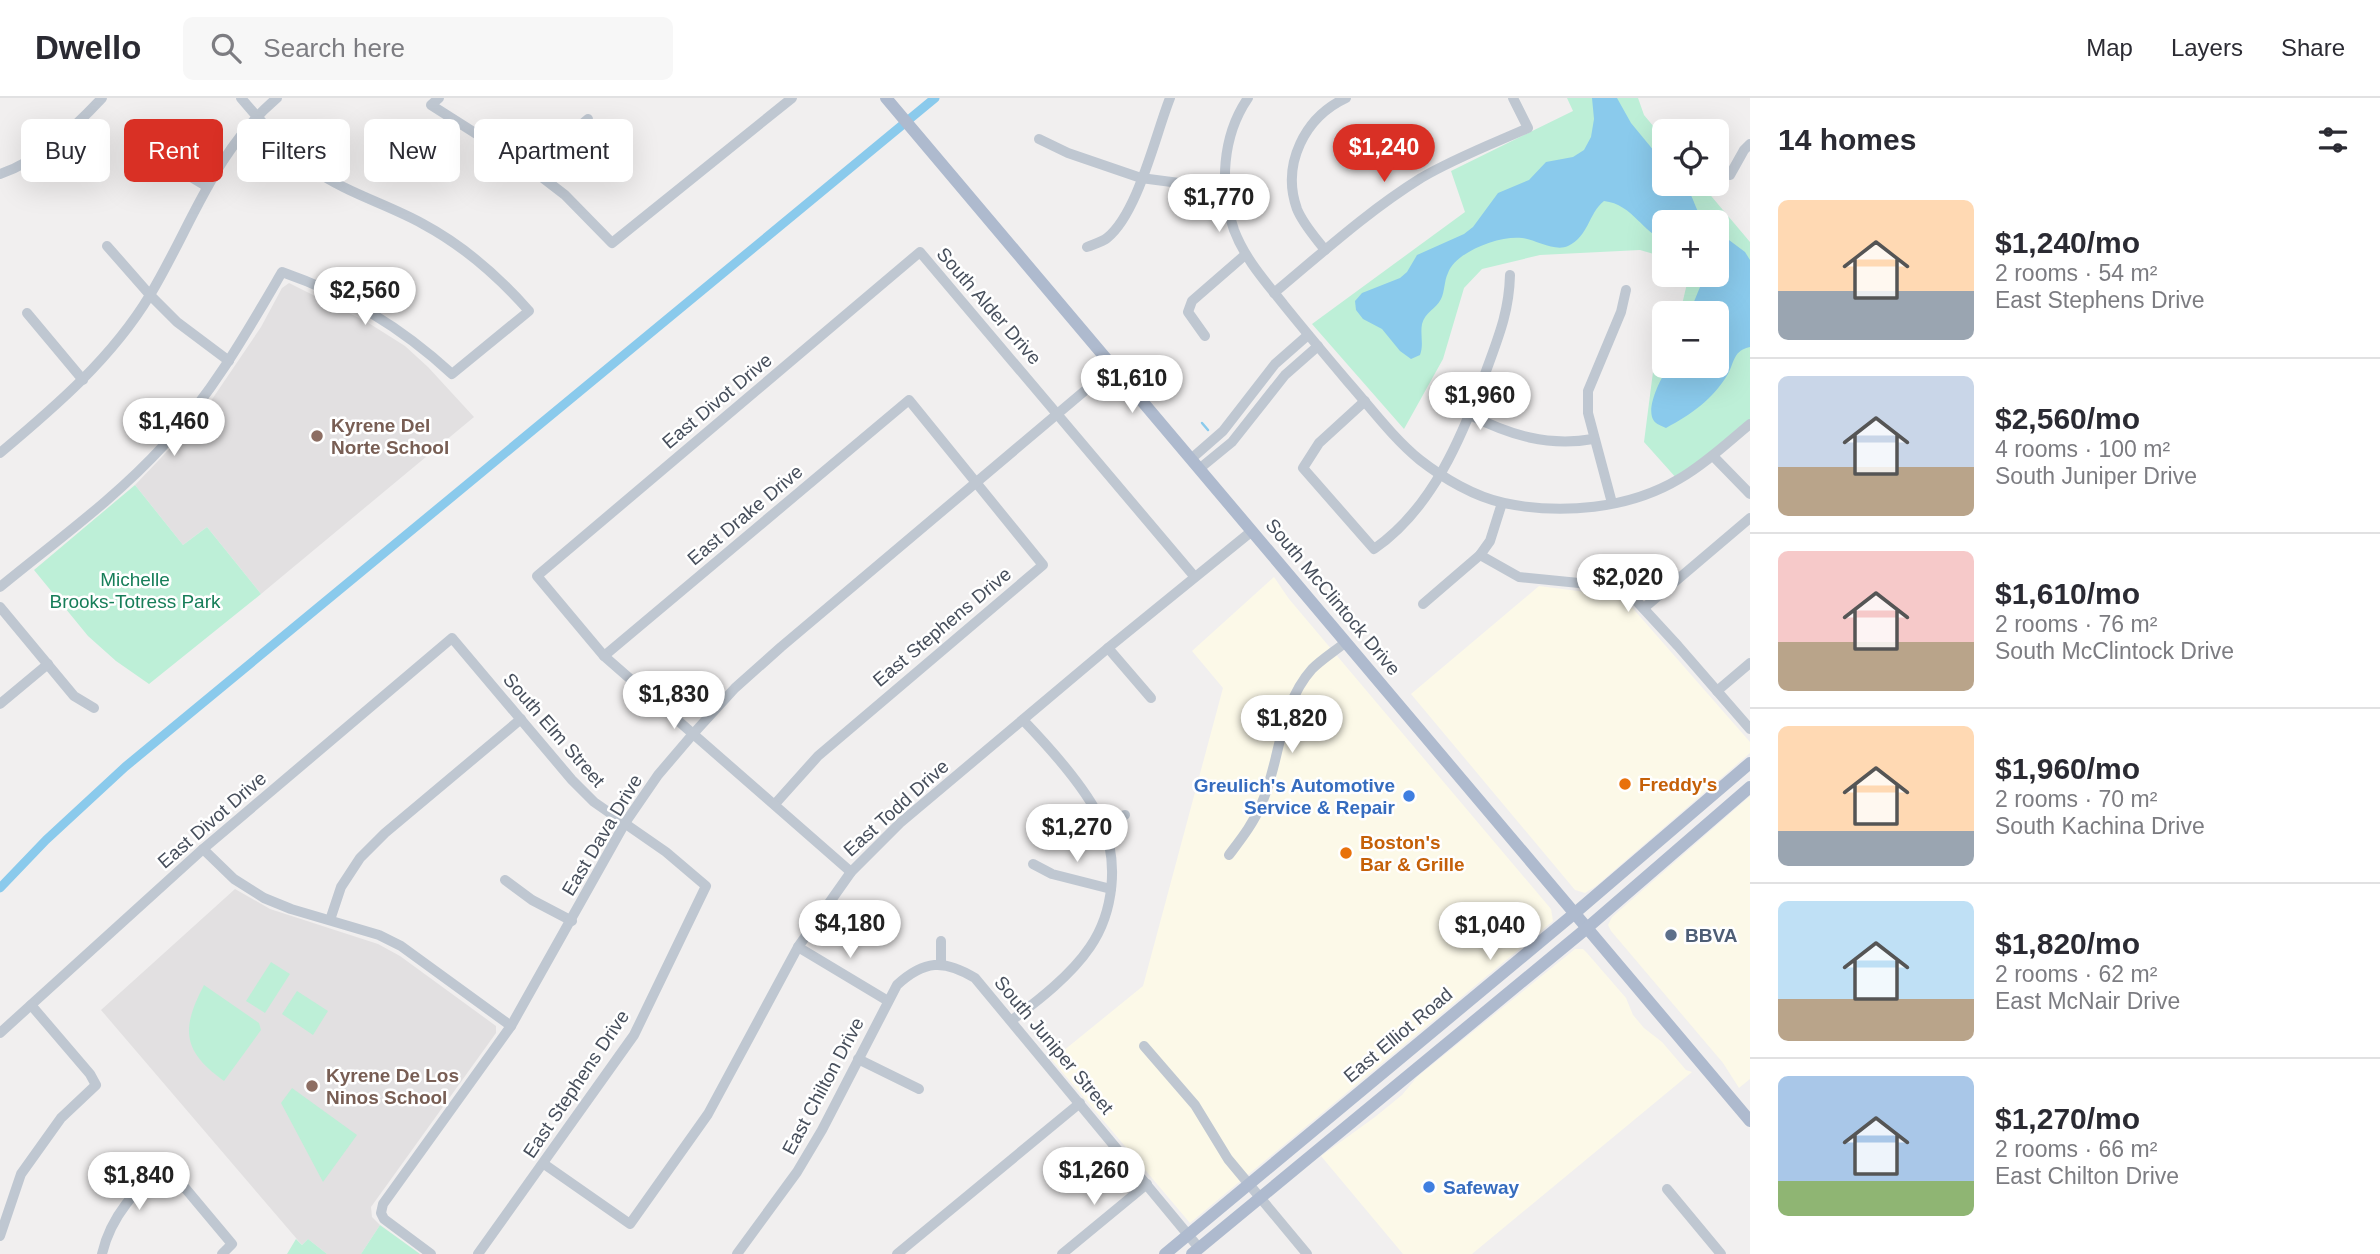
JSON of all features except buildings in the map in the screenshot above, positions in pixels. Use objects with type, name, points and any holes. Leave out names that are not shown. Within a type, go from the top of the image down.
[{"type":"main road","name":"South McClintock Drive","points":[[886,98],[1750,1121]]},
{"type":"main road","name":"East Elliot Road","points":[[1165,1254],[1750,763]]},
{"type":"main road","name":"East Elliot Road","points":[[1196,1251],[1587,928],[1750,787]]},
{"type":"main road","points":[[1381,1074],[1403,1081]]},
{"type":"street","points":[[0,174],[14,170],[48,147],[102,98]]},
{"type":"street","points":[[0,587],[114,494],[165,444],[206,395],[282,272],[366,310],[397,328],[452,374],[529,312],[505,284],[466,252],[424,224],[314,170],[282,143],[241,98]]},
{"type":"street","points":[[1,450],[83,380],[108,353],[150,295],[206,186],[231,148],[277,98]]},
{"type":"street","points":[[1087,247],[1105,240],[1120,225],[1141,178],[1170,98]]},
{"type":"street","points":[[1248,98],[1232,131],[1225,159],[1224,189],[1234,230],[1245,255],[1308,335],[1365,401],[1419,459],[1439,473],[1502,503],[1574,509],[1643,495],[1678,480],[1713,456],[1750,424]]},
{"type":"street","points":[[1325,250],[1308,229],[1297,208],[1292,184],[1294,159],[1303,136],[1317,117],[1346,98]]},
{"type":"street","points":[[1274,293],[1368,214],[1421,178],[1528,128],[1513,98]]},
{"type":"street","points":[[548,182],[565,195],[612,243],[790,99]]},
{"type":"street","points":[[435,102],[474,129]]},
{"type":"street","points":[[1039,139],[1068,153],[1141,178],[1224,189]]},
{"type":"street","points":[[1730,175],[1750,144]]},
{"type":"street","points":[[199,182],[206,186]]},
{"type":"street","points":[[107,246],[177,322],[229,361]]},
{"type":"street","name":"South Alder Drive","points":[[919,252],[1194,576]]},
{"type":"street","name":"East Divot Drive","points":[[604,656],[537,576],[919,252]]},
{"type":"street","points":[[1205,336],[1188,312],[1192,301],[1245,255]]},
{"type":"street","points":[[1365,401],[1319,443],[1303,468],[1374,548],[1391,537],[1408,520],[1462,435],[1504,323],[1509,302],[1510,275]]},
{"type":"street","points":[[1612,503],[1593,439],[1588,413],[1588,391],[1621,312],[1626,290]]},
{"type":"street","points":[[27,313],[83,380]]},
{"type":"street","points":[[1195,464],[1275,364],[1308,335]]},
{"type":"street","points":[[1195,464],[1233,442],[1285,375],[1318,346]]},
{"type":"street","name":"East Dava Drive","points":[[431,1254],[384,1219],[381,1213],[383,1204],[511,1026],[625,823],[658,775],[735,688],[1113,367]]},
{"type":"street","name":"East Drake Drive","points":[[604,656],[909,400],[977,483]]},
{"type":"street","points":[[1470,415],[1518,436],[1569,443],[1593,439]]},
{"type":"street","points":[[1713,456],[1750,494]]},
{"type":"street","name":"East Stephens Drive","points":[[775,804],[818,756],[1043,565],[977,483]]},
{"type":"street","points":[[1423,604],[1480,555],[1490,541],[1502,503]]},
{"type":"street","points":[[1644,608],[1750,518]]},
{"type":"street","name":"East Todd Drive","points":[[544,1164],[630,1224],[708,1114],[798,947],[851,872],[900,823],[1194,576],[1252,531]]},
{"type":"street","points":[[1480,555],[1519,577],[1611,589],[1630,595],[1750,729]]},
{"type":"street","points":[[0,607],[74,696],[94,708]]},
{"type":"street","name":"East Divot Drive","points":[[0,1032],[204,849],[452,638]]},
{"type":"street","name":"South Elm Street","points":[[452,638],[572,780],[594,802],[666,852],[706,886]]},
{"type":"street","points":[[1229,855],[1248,831],[1262,803],[1286,718],[1296,694],[1312,669],[1346,642]]},
{"type":"street","points":[[1108,648],[1151,698]]},
{"type":"street","points":[[604,656],[851,872]]},
{"type":"street","points":[[1717,691],[1750,663]]},
{"type":"street","points":[[0,704],[48,664]]},
{"type":"street","points":[[330,920],[341,887],[360,858],[385,833],[521,719]]},
{"type":"street","points":[[1012,1020],[1073,968],[1092,945],[1104,918],[1111,889],[1110,847],[1102,822],[1081,788],[1023,720]]},
{"type":"street","points":[[1102,822],[1125,815]]},
{"type":"street","points":[[204,849],[234,879],[264,898],[291,909],[379,935],[401,946],[511,1026]]},
{"type":"street","points":[[1033,864],[1052,874],[1111,889]]},
{"type":"street","points":[[505,880],[532,900],[572,921]]},
{"type":"street","name":"East Stephens Drive","points":[[478,1254],[634,1035],[706,886]]},
{"type":"street","points":[[798,947],[888,1001],[897,985],[911,973],[925,966],[941,964],[941,941]]},
{"type":"street","name":"South Juniper Street","points":[[941,964],[959,968],[975,978],[1147,1184],[1188,1235],[1196,1251]]},
{"type":"street","name":"East Chilton Drive","points":[[737,1254],[797,1172],[822,1130],[888,1001]]},
{"type":"street","points":[[0,1236],[20,1174],[61,1118],[96,1086],[90,1074],[31,1005]]},
{"type":"street","points":[[1144,1046],[1195,1105],[1228,1159],[1307,1254]]},
{"type":"street","points":[[858,1059],[919,1089]]},
{"type":"street","points":[[897,1254],[1080,1103]]},
{"type":"street","points":[[102,1254],[106,1237],[121,1209],[136,1190],[165,1164],[232,1244],[222,1254]]},
{"type":"street","points":[[1062,1254],[1147,1184]]},
{"type":"street","points":[[1667,1189],[1721,1254]]},
{"type":"shaded area","name":"Kyrene Del Norte School","points":[[289,283],[367,322],[405,346],[474,417],[261,594],[207,527],[183,545],[135,485],[200,417],[261,327],[282,288]]},
{"type":"shaded area","points":[[1274,577],[1289,599],[1551,909],[1553,921],[1190,1223],[1052,1060],[1143,986],[1223,688],[1192,651]]},
{"type":"shaded area","points":[[1539,586],[1609,595],[1629,604],[1750,742],[1750,753],[1585,893],[1575,890],[1411,694]]},
{"type":"shaded area","points":[[1750,796],[1750,1079],[1739,1088],[1723,1063],[1608,925],[1612,917]]},
{"type":"shaded area","name":"Kyrene De Los Ninos School","points":[[235,889],[270,909],[378,944],[400,956],[496,1026],[496,1033],[371,1207],[372,1217],[380,1225],[361,1254],[327,1254],[308,1239],[302,1245],[101,1010]]},
{"type":"shaded area","points":[[1575,949],[1583,949],[1587,953],[1626,998],[1633,1015],[1644,1028],[1662,1042],[1686,1070],[1692,1072],[1472,1254],[1403,1254],[1321,1156],[1402,1095],[1417,1077]]},
{"type":"green space","points":[[1567,98],[1638,98],[1644,115],[1652,125],[1652,196],[1711,196],[1723,210],[1652,210],[1652,254],[1640,250],[1540,255],[1482,269],[1464,288],[1443,359],[1404,429],[1312,324],[1465,212],[1451,171],[1573,111]]},
{"type":"green space","points":[[1729,217],[1750,242],[1750,424],[1678,480],[1644,442],[1652,378],[1729,378],[1729,301],[1683,301],[1686,287],[1729,287]]},
{"type":"green space","name":"Michelle Brooks-Totress Park","points":[[135,485],[183,545],[207,527],[261,594],[149,684],[116,661],[88,636],[34,570]]},
{"type":"green space","points":[[271,962],[290,974],[265,1013],[246,1001]]},
{"type":"green space","points":[[204,985],[259,1023],[261,1030],[224,1081],[200,1060],[190,1038],[192,1014]]},
{"type":"green space","points":[[297,991],[328,1011],[313,1035],[282,1014]]},
{"type":"green space","points":[[292,1088],[357,1135],[323,1182],[281,1103]]},
{"type":"green space","points":[[380,1225],[420,1254],[361,1254]]},
{"type":"green space","points":[[296,1239],[302,1245],[308,1239],[327,1254],[287,1254]]},
{"type":"water","points":[[1592,98],[1617,98],[1631,123],[1652,148],[1652,196],[1691,196],[1697,210],[1652,210],[1652,233],[1623,208],[1604,201],[1580,237],[1568,246],[1557,248],[1527,239],[1513,238],[1491,242],[1469,251],[1453,265],[1441,299],[1423,320],[1420,355],[1411,359],[1400,351],[1382,329],[1363,319],[1356,310],[1355,301],[1362,293],[1400,278],[1417,255],[1464,234],[1473,227],[1498,193],[1529,180],[1546,162],[1573,157],[1584,150],[1591,137],[1594,119]]},
{"type":"water","points":[[1729,240],[1745,252],[1750,260],[1750,347],[1737,354],[1729,372],[1729,301],[1694,301],[1700,287],[1729,287]]},
{"type":"water","points":[[1662,378],[1725,378],[1693,412],[1666,428],[1652,417],[1656,391]]},
{"type":"waterway","points":[[0,888],[46,840],[125,767],[935,98]]},
{"type":"waterway","points":[[1202,423],[1208,430]]},
{"type":"place","name":"Kyrene Del Norte School","points":[[317,436]]},
{"type":"place","name":"Freddy's","points":[[1625,784]]},
{"type":"place","name":"Greulich's Automotive Service & Repair","points":[[1409,796]]},
{"type":"place","name":"Boston's Bar & Grille","points":[[1346,853]]},
{"type":"place","name":"BBVA","points":[[1671,935]]},
{"type":"place","name":"Kyrene De Los Ninos School","points":[[312,1086]]},
{"type":"place","name":"Safeway","points":[[1429,1187]]}]
